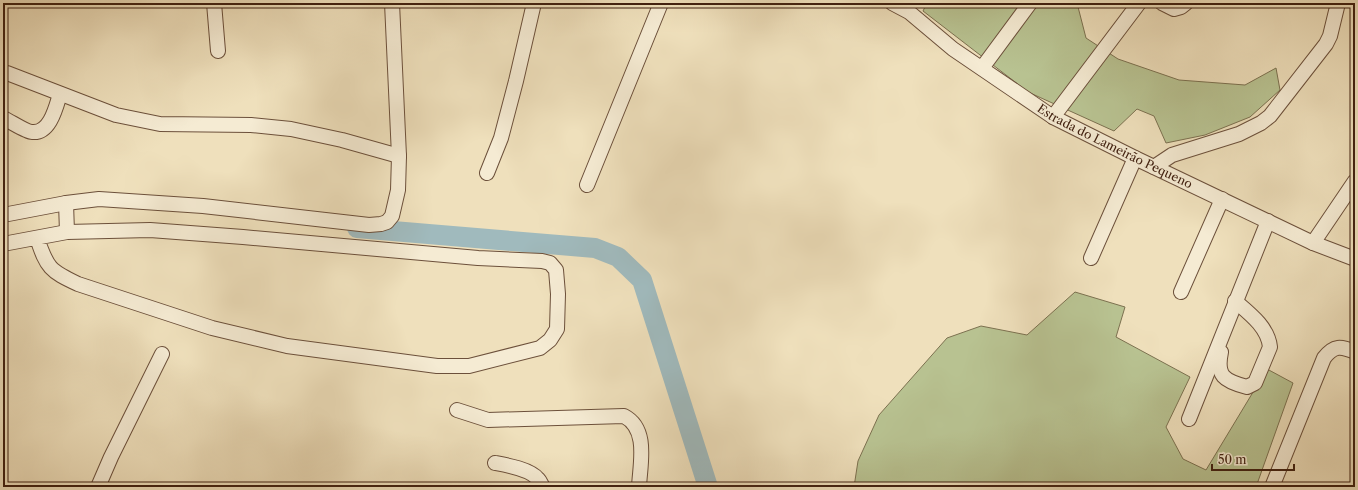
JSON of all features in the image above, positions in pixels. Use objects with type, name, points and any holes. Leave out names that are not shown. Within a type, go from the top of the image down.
[{"type":"street","points":[[214,3],[218,51]]},
{"type":"street","points":[[3,215],[66,203],[99,199],[203,206],[369,225],[387,222],[392,216],[398,190],[399,156],[392,3]]},
{"type":"street","points":[[487,173],[501,138],[534,3]]},
{"type":"street","points":[[587,185],[661,3]]},
{"type":"street","name":"Estrada do Lameirão Pequeno","points":[[892,3],[909,12],[954,48],[1053,117],[1313,243],[1355,259]]},
{"type":"street","points":[[982,68],[1030,3]]},
{"type":"street","points":[[1053,117],[1139,3]]},
{"type":"street","points":[[1162,3],[1174,9],[1181,7],[1186,3]]},
{"type":"street","points":[[1154,167],[1172,155],[1239,134],[1261,123],[1270,116],[1326,44],[1330,36],[1338,3]]},
{"type":"street","points":[[6,73],[116,114],[160,124],[251,125],[291,129],[342,140],[399,156]]},
{"type":"street","points":[[3,118],[31,132],[39,131],[52,120],[60,94]]},
{"type":"street","points":[[1091,258],[1135,158]]},
{"type":"street","points":[[1313,243],[1355,181]]},
{"type":"street","points":[[1181,292],[1222,199]]},
{"type":"street","points":[[66,203],[67,232]]},
{"type":"street","points":[[1189,418],[1268,221]]},
{"type":"street","points":[[3,244],[67,232],[150,230],[335,244],[478,258],[542,261],[550,263],[556,270],[558,294],[557,329],[550,340],[540,348],[469,366],[437,366],[287,346],[212,328],[78,284],[58,274],[49,267],[43,257],[37,238]]},
{"type":"street","points":[[1223,331],[1218,369],[1226,379],[1239,385],[1247,387],[1252,386],[1257,380],[1270,347],[1269,341],[1265,330],[1254,317],[1235,301]]},
{"type":"street","points":[[1272,487],[1324,358],[1329,351],[1336,348],[1343,347],[1355,352]]},
{"type":"street","points":[[98,487],[111,457],[162,354]]},
{"type":"street","points":[[457,410],[488,420],[624,416],[631,420],[636,426],[640,435],[641,450],[639,487]]},
{"type":"street","points":[[495,463],[510,466],[537,477],[543,487]]},
{"type":"green space","points":[[927,3],[1077,3],[1086,38],[1118,59],[1179,80],[1245,85],[1276,68],[1280,90],[1250,117],[1205,135],[1166,143],[1154,116],[1137,109],[1114,131],[1028,92],[923,11]]},
{"type":"green space","points":[[1075,292],[1125,307],[1116,337],[1190,377],[1166,427],[1183,459],[1206,470],[1267,369],[1293,383],[1256,487],[854,487],[858,461],[879,415],[947,338],[981,326],[1027,335]]},
{"type":"waterway","points":[[357,228],[595,248],[618,257],[642,280],[708,487]]}]
